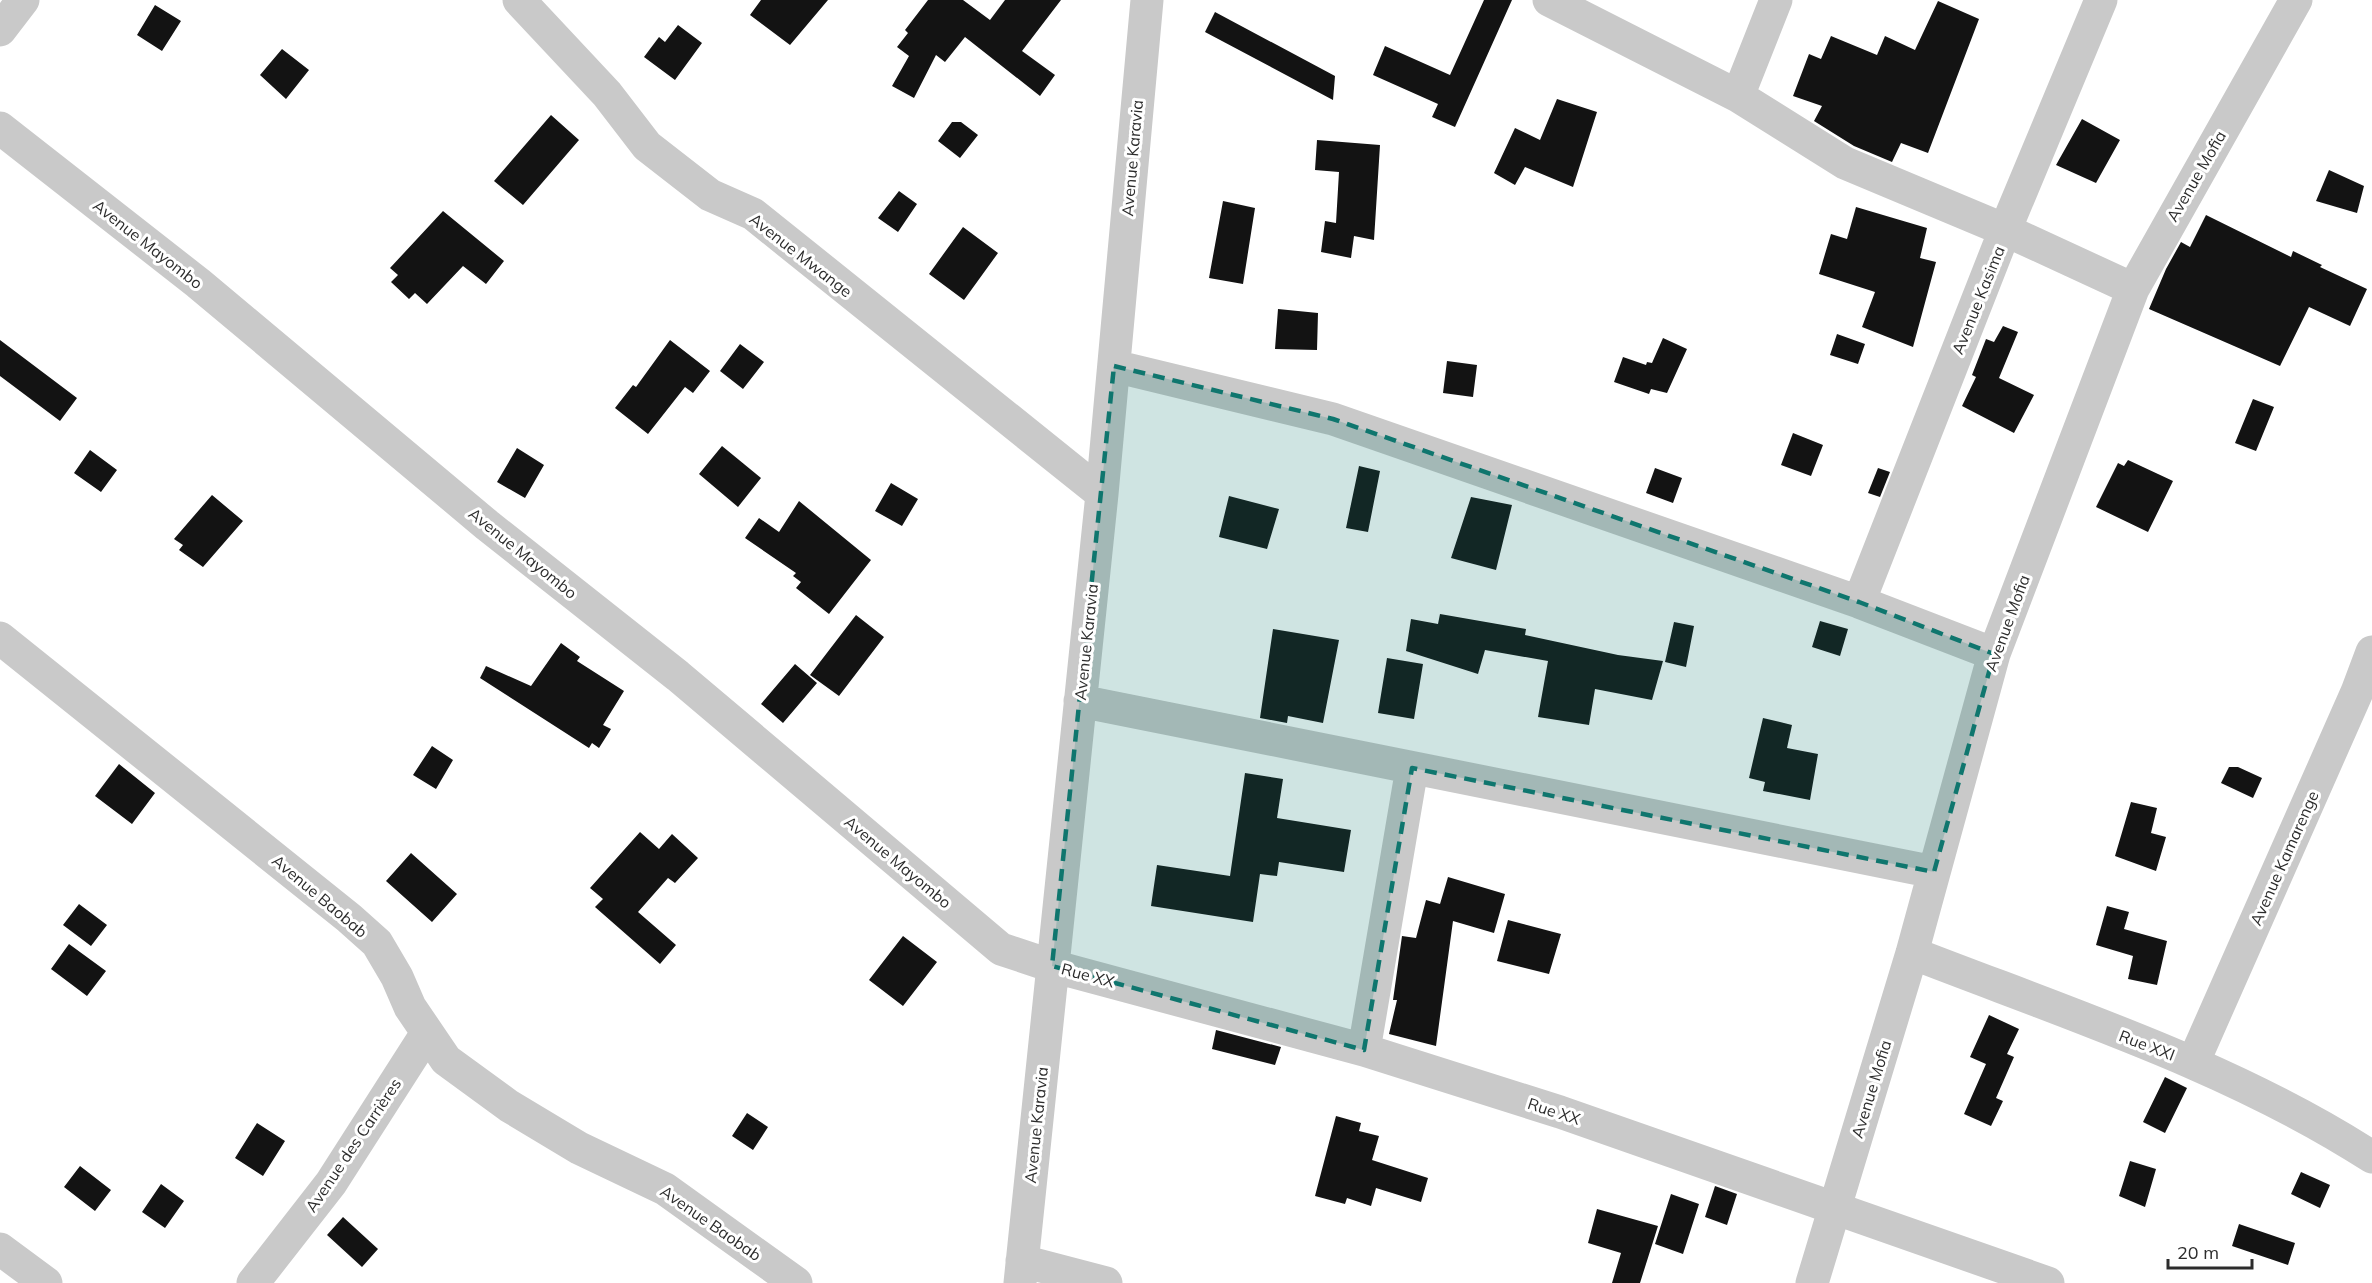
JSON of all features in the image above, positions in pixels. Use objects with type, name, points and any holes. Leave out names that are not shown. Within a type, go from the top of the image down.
[{"type":"street","points":[[0,30],[23,0]]},
{"type":"street","name":"Avenue Mwange","points":[[519,0],[607,94],[647,146],[710,195],[753,214],[1102,494]]},
{"type":"street","points":[[1549,0],[1738,96],[1845,163],[2005,230],[2133,289]]},
{"type":"street","points":[[1738,96],[1776,0]]},
{"type":"street","name":"Avenue Kasima","points":[[1859,602],[2005,230],[2101,0]]},
{"type":"street","name":"Avenue Mofia","points":[[1812,1283],[1912,952],[1994,654],[2133,289],[2296,0]]},
{"type":"street","name":"Avenue Karavia","points":[[1021,1272],[1114,366],[1138,6]]},
{"type":"street","name":"Avenue Mayombo","points":[[0,128],[198,283],[487,525],[678,676],[1001,949],[1052,966]]},
{"type":"street","points":[[1114,366],[1334,419],[1859,602],[1994,654]]},
{"type":"street","name":"Avenue Baobab","points":[[0,638],[377,943],[397,977],[410,1007],[446,1060],[509,1106],[579,1148],[665,1189],[796,1283]]},
{"type":"street","name":"Avenue Kamarenge","points":[[2193,1063],[2357,692],[2372,652]]},
{"type":"street","points":[[1080,701],[1934,872]]},
{"type":"street","points":[[1364,1050],[1412,768]]},
{"type":"street","name":"Rue XXI","points":[[1912,952],[2193,1063],[2298,1113],[2372,1157]]},
{"type":"street","name":"Rue XX","points":[[1052,966],[1364,1050],[1560,1112],[2048,1283]]},
{"type":"street","name":"Avenue des Carrières","points":[[254,1283],[331,1183],[427,1033]]},
{"type":"street","points":[[0,1249],[46,1283]]},
{"type":"street","points":[[1021,1272],[1106,1283]]},
{"type":"highlighted area","points":[[1114,366],[1333,419],[1859,602],[1994,654],[1934,872],[1412,768],[1364,1050],[1052,966]]},
{"type":"building","points":[[761,0],[828,0],[790,45],[750,15]]},
{"type":"building","points":[[928,0],[963,0],[990,20],[1005,0],[1061,0],[1022,51],[1055,75],[1040,96],[965,37],[945,62],[936,55],[914,98],[892,86],[909,56],[897,47],[908,33],[905,30]]},
{"type":"building","points":[[1484,0],[1512,0],[1455,127],[1432,117],[1438,104],[1373,75],[1385,46],[1450,75]]},
{"type":"building","points":[[1938,1],[1979,19],[1928,153],[1901,143],[1892,162],[1854,146],[1814,121],[1822,106],[1793,96],[1809,54],[1821,59],[1831,36],[1877,55],[1885,36],[1915,50]]},
{"type":"building","points":[[155,5],[181,21],[162,51],[137,35]]},
{"type":"building","points":[[1215,12],[1335,76],[1333,100],[1205,32]]},
{"type":"building","points":[[678,25],[702,43],[675,80],[644,57],[659,37],[665,42]]},
{"type":"building","points":[[282,49],[309,70],[286,99],[260,75]]},
{"type":"building","points":[[1557,99],[1597,112],[1573,187],[1525,167],[1515,185],[1494,173],[1515,128],[1540,140]]},
{"type":"building","points":[[551,115],[579,140],[523,205],[494,181]]},
{"type":"building","points":[[2082,119],[2120,140],[2096,183],[2056,165]]},
{"type":"building","points":[[952,122],[961,122],[978,135],[960,158],[938,141]]},
{"type":"building","points":[[1317,140],[1380,145],[1374,240],[1354,236],[1351,258],[1321,252],[1325,221],[1336,223],[1339,172],[1315,170]]},
{"type":"building","points":[[2329,170],[2364,186],[2357,213],[2316,201]]},
{"type":"building","points":[[899,191],[917,204],[898,232],[878,218]]},
{"type":"building","points":[[1223,201],[1255,208],[1243,284],[1209,278]]},
{"type":"building","points":[[1856,207],[1927,228],[1920,258],[1936,262],[1913,347],[1862,327],[1875,292],[1819,274],[1831,234],[1847,239]]},
{"type":"building","points":[[443,211],[504,261],[486,284],[463,266],[427,304],[415,293],[409,299],[391,282],[398,275],[390,268]]},
{"type":"building","points":[[2206,215],[2291,257],[2293,251],[2322,265],[2320,267],[2367,289],[2350,326],[2309,307],[2280,366],[2149,309],[2166,269],[2181,242],[2190,247]]},
{"type":"building","points":[[963,227],[998,253],[964,300],[929,274]]},
{"type":"building","points":[[1278,309],[1318,313],[1317,350],[1275,349]]},
{"type":"building","points":[[2003,326],[2018,332],[1999,378],[2034,395],[2014,433],[1962,406],[1976,377],[1972,375],[1986,339],[1994,342]]},
{"type":"building","points":[[1837,334],[1865,344],[1858,364],[1830,355]]},
{"type":"building","points":[[1663,338],[1687,349],[1667,393],[1651,389],[1649,394],[1614,382],[1623,357],[1646,365],[1647,362],[1652,363]]},
{"type":"building","points":[[0,340],[77,398],[60,421],[0,376]]},
{"type":"building","points":[[670,340],[710,371],[693,393],[685,387],[648,434],[615,408],[633,385],[636,387]]},
{"type":"building","points":[[740,344],[764,362],[743,389],[720,371]]},
{"type":"building","points":[[1447,361],[1477,365],[1473,397],[1443,393]]},
{"type":"building","points":[[2253,399],[2274,407],[2256,451],[2235,443]]},
{"type":"building","points":[[1793,433],[1823,445],[1811,476],[1781,465]]},
{"type":"building","points":[[722,446],[761,478],[738,507],[699,474]]},
{"type":"building","points":[[517,448],[544,465],[525,498],[497,482]]},
{"type":"building","points":[[90,450],[117,470],[101,492],[74,473]]},
{"type":"building","points":[[2128,460],[2173,481],[2148,532],[2096,507],[2118,463],[2124,466]]},
{"type":"building","points":[[1359,466],[1380,471],[1368,532],[1346,528]]},
{"type":"building","points":[[1655,468],[1682,478],[1673,503],[1646,493]]},
{"type":"building","points":[[1878,468],[1890,472],[1880,497],[1868,493]]},
{"type":"building","points":[[891,483],[918,499],[902,526],[875,511]]},
{"type":"building","points":[[212,495],[243,521],[203,567],[179,550],[183,545],[174,539]]},
{"type":"building","points":[[1229,496],[1279,509],[1267,549],[1219,537]]},
{"type":"building","points":[[1471,497],[1512,505],[1496,570],[1451,558]]},
{"type":"building","points":[[799,501],[871,560],[829,614],[796,588],[801,582],[793,576],[796,573],[745,538],[759,518],[779,532]]},
{"type":"building","points":[[1440,614],[1526,629],[1525,635],[1618,655],[1663,661],[1652,700],[1595,689],[1589,725],[1538,717],[1548,661],[1485,650],[1478,674],[1406,651],[1411,619],[1438,624]]},
{"type":"building","points":[[856,615],[884,637],[839,696],[810,675]]},
{"type":"building","points":[[1820,621],[1848,629],[1840,656],[1812,647]]},
{"type":"building","points":[[1674,622],[1694,626],[1686,667],[1665,662]]},
{"type":"building","points":[[1273,629],[1339,640],[1323,723],[1288,716],[1287,723],[1260,718]]},
{"type":"building","points":[[561,643],[580,657],[577,661],[624,691],[603,725],[611,729],[599,748],[592,743],[589,748],[480,678],[486,666],[531,686]]},
{"type":"building","points":[[1387,658],[1423,664],[1414,719],[1378,713]]},
{"type":"building","points":[[795,664],[817,683],[783,723],[761,704]]},
{"type":"building","points":[[1763,718],[1792,725],[1787,748],[1818,754],[1810,800],[1763,791],[1765,782],[1749,778]]},
{"type":"building","points":[[432,746],[453,760],[436,789],[413,775]]},
{"type":"building","points":[[119,764],[155,793],[132,824],[95,796]]},
{"type":"building","points":[[2229,767],[2238,767],[2262,778],[2253,798],[2221,783]]},
{"type":"building","points":[[1245,773],[1283,779],[1277,818],[1351,830],[1344,872],[1279,862],[1277,876],[1260,874],[1253,922],[1151,906],[1157,865],[1230,876]]},
{"type":"building","points":[[2131,802],[2157,808],[2151,833],[2166,837],[2156,871],[2115,856]]},
{"type":"building","points":[[640,832],[659,849],[672,834],[698,858],[675,883],[668,878],[638,912],[676,945],[660,964],[595,907],[603,899],[590,888]]},
{"type":"building","points":[[411,853],[457,894],[432,922],[386,881]]},
{"type":"building","points":[[1448,877],[1505,894],[1494,933],[1453,921],[1436,1046],[1389,1034],[1397,1000],[1393,1000],[1402,936],[1416,938],[1426,900],[1440,904]]},
{"type":"building","points":[[79,904],[107,925],[91,946],[63,925]]},
{"type":"building","points":[[2107,906],[2129,912],[2124,929],[2167,941],[2157,985],[2128,979],[2133,956],[2096,945]]},
{"type":"building","points":[[1508,920],[1561,934],[1549,974],[1497,961]]},
{"type":"building","points":[[903,936],[937,962],[903,1006],[869,980]]},
{"type":"building","points":[[69,944],[106,971],[87,996],[51,969]]},
{"type":"building","points":[[1989,1015],[2019,1029],[2007,1054],[2014,1057],[1996,1098],[2003,1101],[1991,1126],[1964,1114],[1986,1064],[1970,1057]]},
{"type":"building","points":[[1216,1030],[1281,1047],[1275,1065],[1212,1049]]},
{"type":"building","points":[[2165,1077],[2187,1088],[2165,1133],[2143,1122]]},
{"type":"building","points":[[747,1113],[768,1127],[753,1150],[732,1136]]},
{"type":"building","points":[[1336,1116],[1361,1123],[1359,1131],[1379,1136],[1372,1160],[1428,1178],[1421,1202],[1376,1188],[1371,1206],[1347,1198],[1345,1204],[1315,1196]]},
{"type":"building","points":[[257,1123],[285,1141],[263,1176],[235,1158]]},
{"type":"building","points":[[2130,1161],[2156,1169],[2145,1207],[2119,1196]]},
{"type":"building","points":[[80,1166],[111,1190],[95,1211],[64,1187]]},
{"type":"building","points":[[2301,1172],[2330,1185],[2320,1208],[2291,1194]]},
{"type":"building","points":[[161,1184],[184,1201],[165,1228],[142,1212]]},
{"type":"building","points":[[1715,1186],[1737,1194],[1727,1225],[1705,1217]]},
{"type":"building","points":[[1671,1194],[1699,1204],[1683,1254],[1655,1244]]},
{"type":"building","points":[[1597,1209],[1658,1226],[1640,1283],[1612,1283],[1621,1253],[1588,1243]]},
{"type":"building","points":[[343,1217],[378,1249],[362,1267],[327,1235]]},
{"type":"building","points":[[2239,1224],[2295,1243],[2288,1265],[2232,1246]]}]
